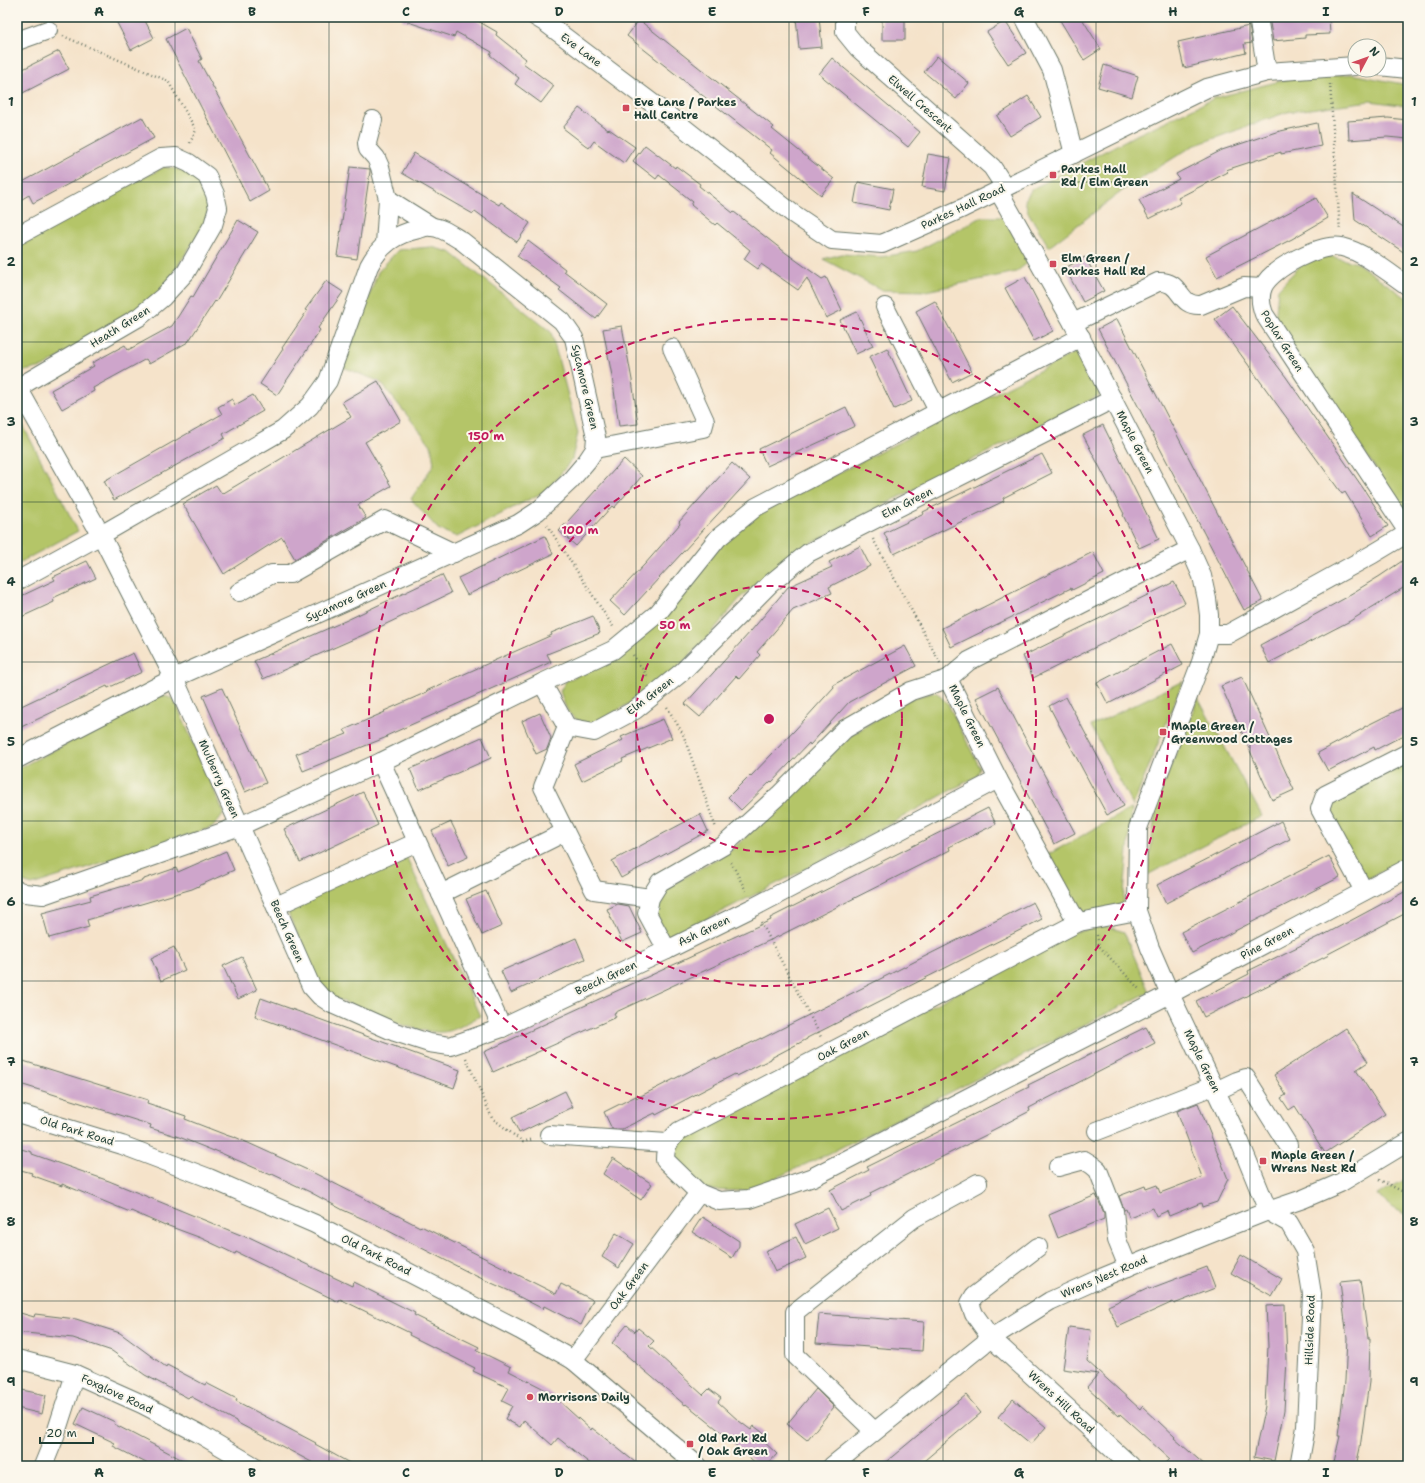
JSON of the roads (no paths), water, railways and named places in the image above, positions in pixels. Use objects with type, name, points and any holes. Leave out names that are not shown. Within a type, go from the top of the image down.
[{"type":"street","name":"Eve Lane","points":[[536,17],[607,69]]},
{"type":"street","name":"Elwell Crescent","points":[[845,17],[845,32],[858,48],[992,167],[1002,189]]},
{"type":"street","points":[[1024,17],[1052,70],[1074,154]]},
{"type":"street","points":[[1258,17],[1267,72]]},
{"type":"street","points":[[17,41],[48,30]]},
{"type":"street","name":"Parkes Hall Road","points":[[607,69],[792,213],[832,240],[882,244],[1002,189],[1207,88],[1267,72],[1347,67]]},
{"type":"street","points":[[1387,67],[1408,69]]},
{"type":"street","points":[[373,120],[367,143],[368,149],[376,158],[380,167],[388,199],[384,244]]},
{"type":"street","name":"Heath Green","points":[[17,236],[161,158],[176,157],[189,163],[207,176],[215,194],[218,208],[213,225],[186,272],[163,297],[139,317],[17,387],[101,535]]},
{"type":"street","points":[[1002,189],[1113,400]]},
{"type":"street","name":"Sycamore Green","points":[[174,678],[518,524],[538,511],[570,481],[595,449],[596,437],[574,338],[562,321],[462,241],[431,226],[388,199]]},
{"type":"street","points":[[17,581],[101,535],[283,430],[310,406],[328,381],[369,266],[375,254],[384,244],[398,235],[431,226]]},
{"type":"street","points":[[240,826],[381,762],[613,650],[658,613],[718,538],[756,507],[938,411],[1158,282],[1168,282],[1190,304],[1201,305],[1244,287],[1262,288],[1270,276],[1302,255],[1329,247],[1342,247],[1358,253],[1408,286]]},
{"type":"street","name":"Poplar Green","points":[[1209,634],[1228,634],[1366,558],[1408,532],[1264,314],[1261,305],[1262,288]]},
{"type":"street","points":[[886,307],[938,411]]},
{"type":"street","points":[[595,449],[702,428],[705,420],[672,348]]},
{"type":"street","name":"Elm Green","points":[[567,727],[594,732],[635,710],[682,672],[770,584],[808,553],[1113,400]]},
{"type":"street","name":"Maple Green","points":[[1113,400],[1190,549],[1202,576],[1210,615],[1209,634],[1201,662],[1138,828],[1137,911],[1150,948],[1170,994],[1240,1142],[1268,1211]]},
{"type":"street","points":[[238,592],[272,574],[290,574],[385,520],[454,553]]},
{"type":"street","points":[[17,759],[174,678],[101,535]]},
{"type":"street","name":"Maple Green","points":[[1087,920],[1072,913],[998,779],[948,679],[969,661],[1190,549]]},
{"type":"street","name":"Mulberry Green","points":[[17,890],[25,893],[43,894],[240,826],[174,678]]},
{"type":"street","points":[[542,683],[567,727],[543,787],[594,890],[650,898],[660,882],[723,846],[779,795],[845,729],[911,691],[948,679]]},
{"type":"street","points":[[1364,891],[1320,809],[1325,795],[1408,752]]},
{"type":"street","points":[[381,762],[502,1028]]},
{"type":"street","name":"Ash Green","points":[[650,898],[647,913],[667,950],[754,907],[998,779]]},
{"type":"street","name":"Beech Green","points":[[240,826],[311,986],[320,996],[332,1004],[395,1032],[429,1043],[450,1046],[502,1028],[667,950]]},
{"type":"street","points":[[440,894],[565,832]]},
{"type":"street","points":[[276,906],[417,842]]},
{"type":"street","name":"Pine Green","points":[[1170,994],[1408,868]]},
{"type":"street","points":[[1087,920],[1137,911]]},
{"type":"street","name":"Oak Green","points":[[668,1143],[679,1131],[829,1052],[1087,920]]},
{"type":"street","points":[[549,1135],[668,1143],[665,1151],[665,1160],[699,1193],[719,1201],[749,1198],[812,1177],[1170,994]]},
{"type":"street","points":[[1097,1131],[1246,1078],[1288,1145]]},
{"type":"street","name":"Old Park Road","points":[[17,1113],[122,1145],[209,1178],[315,1224],[520,1330],[573,1360],[698,1466]]},
{"type":"street","name":"Wrens Nest Road","points":[[832,1466],[991,1338],[1050,1301],[1128,1267],[1268,1211],[1303,1199],[1340,1183],[1408,1142]]},
{"type":"street","points":[[1058,1167],[1084,1160],[1092,1164],[1098,1170],[1114,1211],[1117,1240],[1128,1267]]},
{"type":"street","points":[[874,1431],[795,1355],[795,1312],[914,1218],[978,1183]]},
{"type":"street","name":"Oak Green","points":[[573,1360],[699,1193]]},
{"type":"street","name":"Hillside Road","points":[[1268,1211],[1289,1222],[1305,1251],[1312,1294],[1306,1427],[1299,1466]]},
{"type":"street","name":"Wrens Hill Road","points":[[1038,1247],[974,1296],[970,1303],[974,1314],[991,1338],[1123,1464]]},
{"type":"street","name":"Foxglove Road","points":[[17,1359],[75,1374],[142,1404],[198,1433],[254,1466]]},
{"type":"street","points":[[43,1466],[54,1439],[75,1374]]},
{"type":"place","name":"Eve Lane / Parkes Hall Centre","points":[[626,108]]},
{"type":"place","name":"Parkes Hall Rd / Elm Green","points":[[1053,175]]},
{"type":"place","name":"Elm Green / Parkes Hall Rd","points":[[1053,264]]},
{"type":"place","name":"Maple Green / Greenwood Cottages","points":[[1163,732]]},
{"type":"place","name":"Maple Green / Wrens Nest Rd","points":[[1263,1161]]},
{"type":"place","name":"Morrisons Daily","points":[[530,1397]]},
{"type":"place","name":"Old Park Rd / Oak Green","points":[[690,1444]]}]
